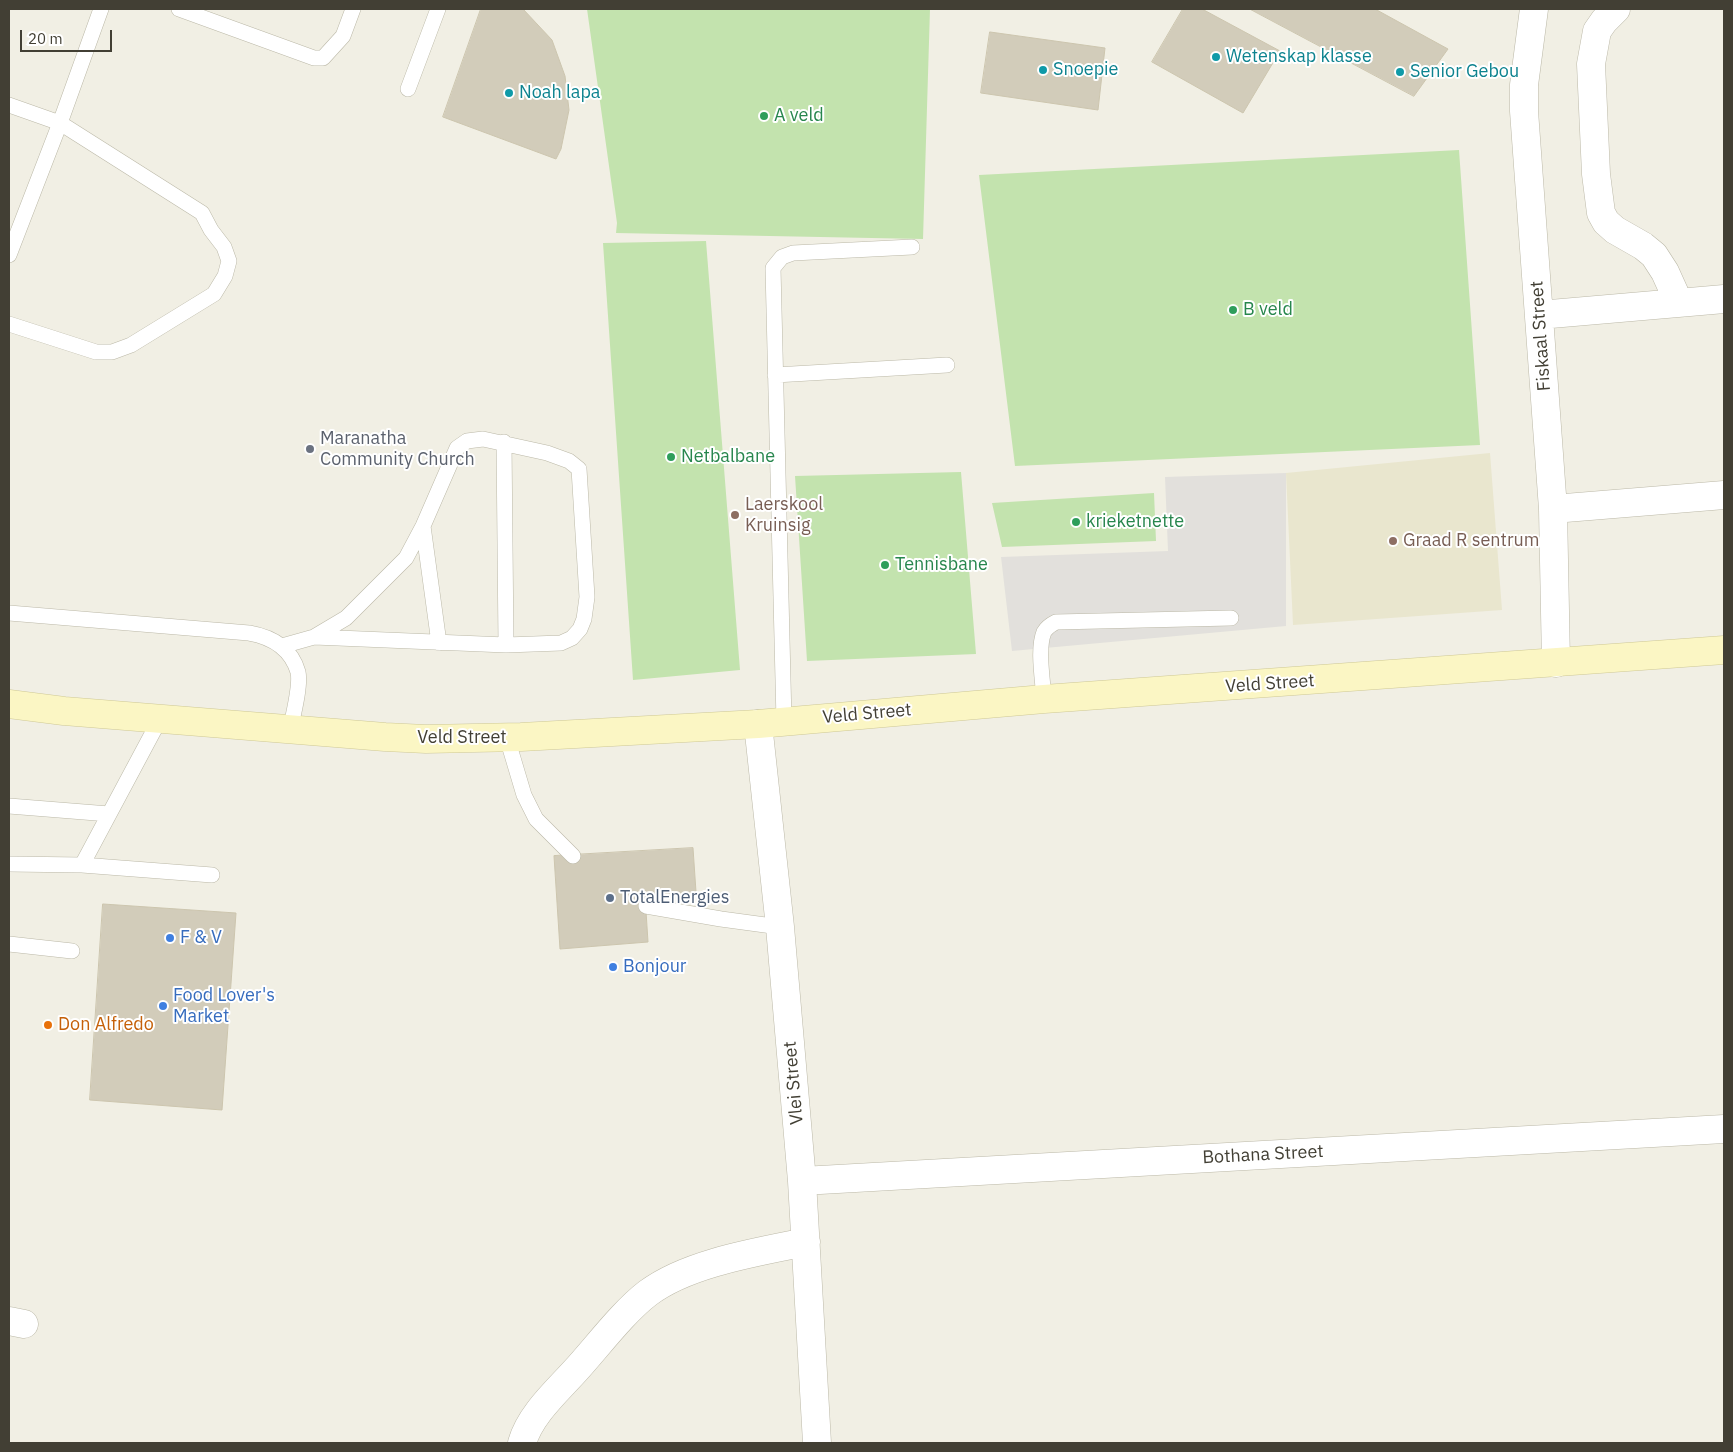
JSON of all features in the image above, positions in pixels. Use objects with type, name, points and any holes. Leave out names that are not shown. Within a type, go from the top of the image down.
[{"type":"street","name":"Fiskaal Street","points":[[1534,9],[1524,85],[1524,111],[1553,509],[1556,663]]},
{"type":"street","points":[[1616,9],[1604,20],[1597,31],[1591,64],[1596,174],[1600,213],[1615,230],[1644,246],[1654,255],[1665,272],[1680,303]]},
{"type":"street","points":[[1539,315],[1724,299]]},
{"type":"street","points":[[1553,509],[1724,495]]},
{"type":"street","name":"Veld Street","points":[[9,704],[290,730],[426,739],[507,738],[771,722],[1044,699],[1724,650]]},
{"type":"street","name":"Vlei Street","points":[[771,722],[780,927],[802,1181],[817,1443]]},
{"type":"street","name":"Bothana Street","points":[[802,1181],[1724,1130]]},
{"type":"street","points":[[522,1443],[531,1423],[549,1400],[646,1294],[660,1284],[698,1268],[806,1242]]},
{"type":"lane","points":[[9,255],[60,123],[101,9]]},
{"type":"lane","points":[[179,9],[314,58],[323,58],[343,36],[352,9]]},
{"type":"lane","points":[[408,89],[438,9]]},
{"type":"lane","points":[[9,105],[60,123],[202,213],[210,230],[224,247],[229,261],[225,276],[214,294],[131,345],[112,352],[96,352],[9,324]]},
{"type":"lane","points":[[771,722],[775,375],[773,268],[782,257],[793,252],[912,246]]},
{"type":"lane","points":[[775,375],[947,365]]},
{"type":"lane","points":[[282,646],[314,637],[346,618],[406,558],[423,526],[457,448],[466,441],[482,438],[504,442],[569,460],[579,469],[586,597],[584,619],[580,629],[572,638],[561,643],[506,645],[314,637]]},
{"type":"lane","points":[[504,442],[506,645]]},
{"type":"lane","points":[[423,526],[439,643]]},
{"type":"lane","points":[[9,613],[249,634],[272,639],[290,653],[298,673],[290,730]]},
{"type":"lane","points":[[1044,699],[1042,646],[1044,632],[1056,622],[1231,618]]},
{"type":"lane","points":[[82,865],[160,719]]},
{"type":"lane","points":[[507,738],[524,794],[536,819],[572,856]]},
{"type":"lane","points":[[9,806],[109,814]]},
{"type":"lane","points":[[9,864],[82,865],[212,875]]},
{"type":"lane","points":[[646,906],[780,927]]},
{"type":"lane","points":[[9,944],[72,951]]},
{"type":"shaded area","name":"Graad R sentrum","points":[[1490,453],[1502,610],[1293,625],[1286,473]]},
{"type":"shaded area","points":[[1286,473],[1286,626],[1012,651],[1001,557],[1168,551],[1165,477]]},
{"type":"green space","name":"A veld","points":[[587,9],[930,9],[923,239],[616,233],[617,223]]},
{"type":"green space","name":"B veld","points":[[1459,150],[1480,445],[1015,466],[979,175]]},
{"type":"green space","name":"Netbalbane","points":[[706,241],[740,670],[633,680],[603,243]]},
{"type":"green space","name":"Tennisbane","points":[[961,472],[976,654],[807,661],[795,476]]},
{"type":"green space","name":"krieketnette","points":[[1154,493],[1156,541],[1002,547],[992,503]]},
{"type":"building","name":"Noah lapa","points":[[481,9],[523,9],[552,40],[565,76],[569,110],[561,149],[556,159],[443,117]]},
{"type":"building","name":"Wetenskap klasse","points":[[1183,9],[1202,9],[1280,51],[1243,113],[1152,62]]},
{"type":"building","name":"Senior Gebou","points":[[1250,9],[1375,9],[1448,49],[1414,96]]},
{"type":"building","name":"Snoepie","points":[[990,32],[1105,48],[1098,110],[981,93]]},
{"type":"building","points":[[693,848],[696,892],[645,896],[648,942],[560,949],[554,856]]},
{"type":"building","name":"Food Lover's Market","points":[[103,904],[236,913],[222,1110],[90,1100]]},
{"type":"place","name":"Wetenskap klasse","points":[[1216,57]]},
{"type":"place","name":"Snoepie","points":[[1043,70]]},
{"type":"place","name":"Senior Gebou","points":[[1400,72]]},
{"type":"place","name":"Noah lapa","points":[[509,93]]},
{"type":"place","name":"A veld","points":[[764,116]]},
{"type":"place","name":"B veld","points":[[1233,310]]},
{"type":"place","name":"Maranatha Community Church","points":[[310,449]]},
{"type":"place","name":"Netbalbane","points":[[671,457]]},
{"type":"place","name":"Laerskool Kruinsig","points":[[735,515]]},
{"type":"place","name":"krieketnette","points":[[1076,522]]},
{"type":"place","name":"Graad R sentrum","points":[[1393,541]]},
{"type":"place","name":"Tennisbane","points":[[885,565]]},
{"type":"place","name":"TotalEnergies","points":[[610,898]]},
{"type":"place","name":"F & V","points":[[170,938]]},
{"type":"place","name":"Bonjour","points":[[613,967]]},
{"type":"place","name":"Food Lover's Market","points":[[163,1006]]},
{"type":"place","name":"Don Alfredo","points":[[48,1025]]}]
